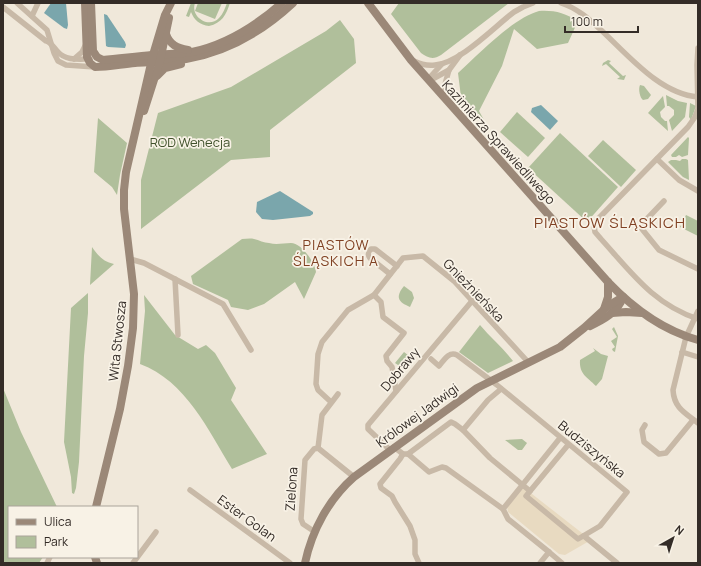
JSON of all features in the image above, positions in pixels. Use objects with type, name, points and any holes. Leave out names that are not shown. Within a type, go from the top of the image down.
[{"type":"street","points":[[17,3],[47,30],[58,61],[66,65],[77,66],[103,60],[156,58],[176,60],[194,54],[246,30],[282,3]]},
{"type":"street","points":[[32,16],[38,3]]},
{"type":"street","points":[[85,3],[86,42],[90,62]]},
{"type":"street","points":[[90,62],[93,50],[91,3]]},
{"type":"street","name":"Wita Stwosza","points":[[156,58],[166,34],[171,3]]},
{"type":"street","name":"Wita Stwosza","points":[[96,506],[115,431],[128,366],[134,310],[134,294],[124,208],[126,172],[137,128],[138,115],[151,78],[156,58],[163,21],[171,3]]},
{"type":"street","points":[[166,34],[174,46],[194,54],[219,50],[250,35],[270,22],[292,3]]},
{"type":"street","name":"Kazimierza Sprawiedliwego","points":[[368,3],[410,60],[622,297],[661,326],[686,337],[698,340]]},
{"type":"street","points":[[410,60],[429,65],[445,62],[460,55],[514,12],[533,3]]},
{"type":"street","points":[[561,3],[569,6],[590,19],[645,71],[666,88],[685,96],[698,97]]},
{"type":"street","points":[[3,7],[46,41],[51,43],[64,56],[73,59],[90,62],[133,63],[156,58]]},
{"type":"street","points":[[73,59],[82,52],[86,42]]},
{"type":"street","points":[[696,319],[673,308],[647,290],[601,239],[594,229],[595,223],[598,219],[697,118],[698,48]]},
{"type":"street","points":[[93,50],[96,56],[103,60]]},
{"type":"street","points":[[133,63],[151,78],[165,68],[184,63],[194,54]]},
{"type":"street","points":[[445,100],[445,84],[449,70],[460,55]]},
{"type":"street","points":[[429,81],[431,76],[445,62]]},
{"type":"street","points":[[429,81],[449,70]]},
{"type":"street","points":[[657,159],[679,180],[698,191]]},
{"type":"street","points":[[664,201],[643,223],[642,229],[659,250],[698,269]]},
{"type":"street","points":[[390,274],[370,258],[368,252],[371,249],[375,249],[396,266]]},
{"type":"street","name":"Gnieźnieńska","points":[[331,402],[318,390],[316,384],[318,354],[322,342],[348,310],[374,295],[403,258],[423,256],[450,278],[528,363]]},
{"type":"street","points":[[130,259],[144,263],[223,304],[251,350]]},
{"type":"street","points":[[175,279],[178,335]]},
{"type":"street","points":[[608,282],[606,312],[643,314]]},
{"type":"street","points":[[374,295],[380,302],[383,317],[404,333],[386,356],[387,361],[392,367],[396,391]]},
{"type":"street","name":"Królowej Jadwigi","points":[[306,563],[315,532],[330,504],[354,476],[468,394],[490,380],[560,347],[606,312],[615,300],[622,297]]},
{"type":"street","name":"Dobrawy","points":[[392,448],[368,429],[368,425],[472,301]]},
{"type":"street","points":[[646,425],[642,430],[644,442],[659,454],[666,453],[696,421],[678,407],[673,398],[673,390],[686,337],[696,319],[698,311]]},
{"type":"street","points":[[682,352],[698,356]]},
{"type":"street","name":"Budziszyńska","points":[[431,359],[439,366],[449,354],[454,353],[490,380],[627,492],[600,526],[581,538]]},
{"type":"street","points":[[463,430],[488,400],[501,389]]},
{"type":"street","points":[[338,394],[322,415],[318,448],[354,476]]},
{"type":"street","points":[[419,563],[416,554],[415,540],[410,526],[395,502],[380,484],[400,459],[451,422],[463,430],[490,458],[530,491]]},
{"type":"street","points":[[503,509],[560,438]]},
{"type":"street","points":[[568,444],[526,496],[581,538],[617,563]]},
{"type":"street","name":"Zielona","points":[[315,532],[303,524],[301,520],[305,460],[314,449],[318,448]]},
{"type":"street","points":[[392,448],[406,454],[430,472],[444,467],[503,509],[508,519],[562,563]]},
{"type":"street","name":"Ester Golan","points":[[190,490],[290,563]]},
{"type":"street","points":[[138,556],[156,532]]},
{"type":"street","points":[[540,563],[549,552]]},
{"type":"green space","points":[[191,3],[195,3],[195,13],[201,20],[210,22],[219,18],[227,3],[230,3],[223,18],[217,23],[209,26],[198,22],[191,12],[189,17],[186,16]]},
{"type":"green space","points":[[198,3],[222,3],[215,19],[195,11]]},
{"type":"green space","points":[[399,3],[509,3],[441,55],[433,58],[421,53],[391,14]]},
{"type":"green space","points":[[539,11],[559,13],[578,21],[568,43],[537,49],[514,29],[502,66],[479,111],[484,120],[483,121],[461,97],[458,73],[507,29],[518,21]]},
{"type":"green space","name":"ROD Wenecja","points":[[340,20],[354,39],[356,63],[270,130],[270,157],[231,160],[141,229],[141,180],[158,113],[231,87],[326,31]]},
{"type":"green space","points":[[608,60],[611,61],[609,63],[623,76],[626,75],[624,80],[617,79],[620,77],[606,64],[602,66],[603,63]]},
{"type":"green space","points":[[640,85],[644,86],[651,95],[648,99],[643,100],[641,97],[639,91]]},
{"type":"green space","points":[[666,95],[678,101],[687,103],[685,117],[672,131],[669,120],[674,115],[674,110],[667,106]]},
{"type":"green space","points":[[663,96],[665,107],[660,112],[661,117],[667,121],[668,131],[648,113]]},
{"type":"green space","points":[[690,103],[696,106],[691,120],[689,117]]},
{"type":"green space","points":[[517,112],[545,138],[528,157],[500,132]]},
{"type":"green space","points":[[98,118],[127,143],[117,195],[112,187],[94,172]]},
{"type":"green space","points":[[560,133],[618,187],[587,222],[528,168]]},
{"type":"green space","points":[[688,137],[688,155],[682,157],[679,155],[672,157],[671,155]]},
{"type":"green space","points":[[603,140],[636,170],[621,187],[588,156]]},
{"type":"green space","points":[[682,159],[688,160],[689,180],[683,177],[668,162],[671,160],[680,161]]},
{"type":"green space","points":[[686,215],[698,221],[698,236],[680,227]]},
{"type":"green space","points":[[242,239],[252,239],[275,244],[291,243],[299,246],[313,263],[316,272],[304,299],[295,282],[264,304],[248,310],[231,307],[228,300],[193,284],[191,276]]},
{"type":"green space","points":[[92,247],[107,262],[114,264],[90,285]]},
{"type":"green space","points":[[404,286],[412,292],[414,298],[410,307],[399,299],[399,293]]},
{"type":"green space","points":[[88,293],[79,462],[74,494],[72,493],[71,477],[64,442],[71,308]]},
{"type":"green space","points":[[144,295],[175,335],[198,349],[206,345],[215,353],[236,388],[231,400],[267,454],[232,469],[204,423],[183,394],[156,372],[140,364],[145,311]]},
{"type":"green space","points":[[480,325],[513,361],[488,373],[459,352]]},
{"type":"green space","points":[[614,327],[618,336],[615,352],[612,349],[615,347],[611,341],[617,337],[612,329]]},
{"type":"green space","points":[[593,348],[601,354],[608,356],[602,379],[596,386],[584,375],[580,365],[580,360],[595,351]]},
{"type":"green space","points":[[404,352],[413,359],[407,367],[406,365],[401,367],[395,363]]},
{"type":"green space","points":[[3,388],[21,432],[57,506],[8,506],[8,558],[42,558],[39,563],[3,563]]},
{"type":"green space","points":[[522,439],[527,443],[522,450],[518,450],[505,440]]},
{"type":"shaded area","points":[[523,487],[591,540],[565,555],[559,554],[508,512],[507,507]]},
{"type":"water","points":[[51,3],[66,3],[67,29],[44,13]]},
{"type":"water","points":[[104,14],[107,15],[125,42],[125,48],[106,46]]},
{"type":"water","points":[[541,105],[558,121],[550,130],[531,112],[532,108]]},
{"type":"water","points":[[280,191],[313,212],[313,214],[310,216],[273,220],[262,219],[256,212],[257,202]]},
{"type":"district","name":"PIASTÓW ŚLĄSKICH","points":[[610,223]]},
{"type":"district","name":"PIASTÓW ŚLĄSKICH A","points":[[336,254]]}]
